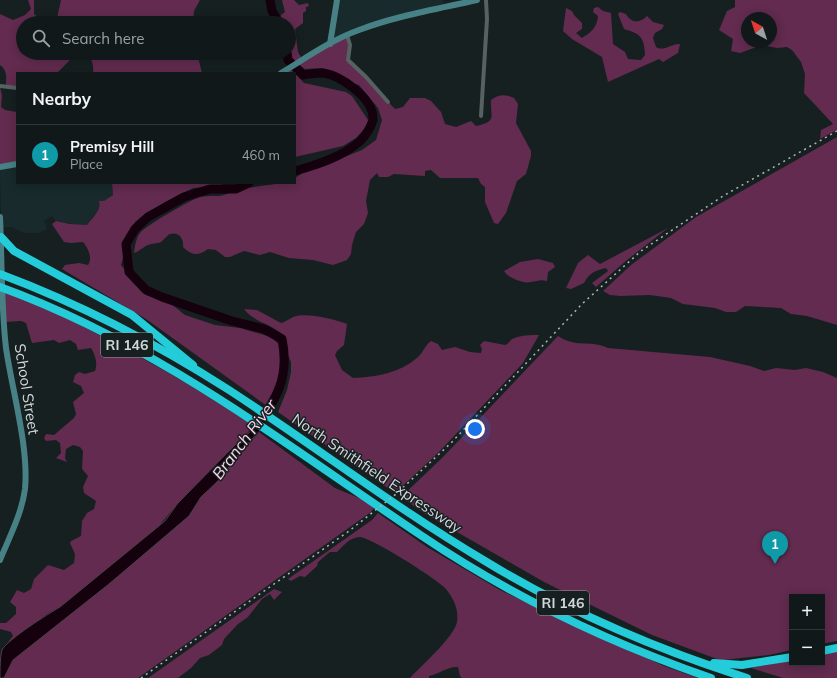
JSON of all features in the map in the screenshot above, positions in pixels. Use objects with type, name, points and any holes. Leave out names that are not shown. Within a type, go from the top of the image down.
[{"type":"highway","points":[[1,237],[14,251],[132,315],[185,357],[204,375]]},
{"type":"highway","name":"North Smithfield Expressway","points":[[0,274],[62,299],[133,335],[204,375],[487,563],[559,602],[615,628],[692,659],[747,678]]},
{"type":"highway","name":"North Smithfield Expressway","points":[[0,286],[68,315],[130,346],[247,416],[422,536],[511,590],[642,653],[711,678]]},
{"type":"highway","points":[[825,650],[837,648]]},
{"type":"highway","points":[[692,659],[742,665],[789,657]]},
{"type":"highway","points":[[687,670],[699,678]]},
{"type":"street","points":[[330,44],[337,0]]},
{"type":"street","points":[[283,72],[347,35],[392,19],[477,0]]},
{"type":"street","points":[[481,116],[487,19],[486,0]]},
{"type":"street","points":[[347,35],[350,45],[348,60],[366,77],[388,102]]},
{"type":"street","points":[[0,86],[16,88]]},
{"type":"street","points":[[0,167],[16,164]]},
{"type":"street","name":"School Street","points":[[0,217],[6,348],[24,452],[25,473],[25,490],[20,509],[0,560]]},
{"type":"shaded area","points":[[28,0],[34,0],[34,14],[36,16],[23,16],[25,15],[31,9]]},
{"type":"shaded area","points":[[61,0],[200,0],[194,11],[194,16],[58,16]]},
{"type":"shaded area","points":[[282,0],[294,0],[299,5],[308,3],[309,6],[306,7],[306,11],[303,13],[303,23],[296,28],[296,16],[281,16],[285,12]]},
{"type":"shaded area","points":[[336,0],[443,0],[445,9],[379,25],[334,42]]},
{"type":"shaded area","points":[[735,0],[837,0],[837,130],[820,139],[821,130],[833,124],[804,93],[805,74],[801,62],[792,50],[787,47],[777,48],[777,12],[741,12],[741,48],[754,48],[740,53],[731,51],[733,39],[719,30],[727,11],[735,7]]},
{"type":"shaded area","points":[[598,7],[603,11],[611,13],[613,44],[625,52],[628,59],[641,60],[645,55],[644,44],[638,35],[624,29],[618,14],[620,12],[626,14],[633,21],[644,19],[647,16],[653,22],[664,25],[662,29],[655,33],[653,38],[656,47],[665,48],[680,44],[678,53],[663,62],[659,59],[608,82],[602,57],[572,39],[563,31],[566,8],[572,11],[582,23],[582,29],[576,33],[582,38],[595,27],[598,16],[593,12],[594,8]]},
{"type":"shaded area","points":[[0,14],[13,20],[16,19],[16,60],[70,60],[58,72],[16,72],[16,87],[6,86],[5,72],[3,67],[0,65]]},
{"type":"shaded area","points":[[296,37],[298,52],[303,61],[345,37],[349,43],[347,59],[395,109],[403,107],[410,98],[425,98],[431,101],[441,112],[445,124],[456,127],[471,121],[476,126],[487,122],[490,120],[492,114],[491,100],[502,95],[514,98],[518,104],[516,123],[531,151],[531,156],[526,174],[517,181],[506,213],[498,224],[494,223],[485,202],[485,187],[481,184],[478,178],[440,178],[431,170],[425,171],[425,176],[394,174],[388,177],[379,177],[377,173],[370,180],[366,201],[368,213],[364,224],[356,232],[351,254],[347,260],[333,265],[313,260],[289,258],[270,252],[260,255],[244,251],[230,257],[225,257],[216,250],[208,249],[201,253],[195,254],[189,252],[183,247],[181,237],[173,233],[161,242],[148,245],[134,253],[136,242],[140,233],[169,213],[195,199],[203,196],[222,196],[238,189],[273,184],[296,184],[296,177],[307,170],[322,166],[362,150],[376,140],[382,120],[378,108],[359,85],[348,82],[323,68],[305,69],[294,60],[296,60]]},
{"type":"shaded area","points":[[91,60],[199,60],[202,72],[93,72]]},
{"type":"shaded area","points":[[296,74],[304,83],[346,92],[352,96],[370,123],[356,138],[343,146],[296,157]]},
{"type":"shaded area","points":[[0,86],[2,96],[1,107],[5,110],[16,112],[16,164],[0,167]]},
{"type":"shaded area","points":[[837,137],[837,325],[807,316],[791,314],[781,308],[745,306],[736,312],[726,312],[715,308],[683,304],[671,298],[650,295],[610,295],[603,291],[631,265],[696,217]]},
{"type":"shaded area","points":[[16,164],[16,184],[112,184],[113,195],[100,204],[97,212],[85,226],[56,221],[52,216],[44,221],[47,229],[38,233],[24,233],[12,227],[1,227],[0,167]]},
{"type":"shaded area","points":[[112,184],[223,184],[193,188],[165,202],[141,217],[135,222],[131,230],[121,265],[146,295],[170,303],[185,315],[215,325],[240,328],[271,337],[282,347],[283,355],[281,370],[267,406],[146,319],[62,269],[65,265],[79,263],[88,265],[90,259],[89,253],[83,242],[64,242],[52,224],[56,221],[87,225],[98,211],[100,204],[99,201],[104,201],[113,195]]},
{"type":"shaded area","points":[[668,228],[627,260],[596,287],[592,283],[608,271],[606,268],[593,272],[588,276],[584,283],[571,289],[566,288],[578,263],[588,255],[600,264]]},
{"type":"shaded area","points":[[538,259],[553,263],[555,267],[548,272],[547,281],[520,281],[512,278],[504,271],[520,262]]},
{"type":"shaded area","points":[[0,286],[130,351],[193,387],[254,426],[178,503],[158,527],[60,607],[47,614],[6,645],[13,636],[11,632],[0,629],[0,623],[6,623],[16,614],[16,607],[10,602],[17,590],[24,593],[31,589],[34,579],[48,565],[64,570],[74,563],[75,554],[70,543],[81,536],[82,521],[87,513],[94,509],[96,501],[84,493],[83,487],[88,476],[82,469],[83,451],[80,447],[73,445],[66,449],[65,458],[67,462],[56,458],[61,453],[60,443],[56,440],[46,441],[44,438],[46,434],[54,435],[74,418],[76,414],[73,402],[84,393],[81,386],[73,382],[75,375],[79,372],[85,374],[95,371],[96,362],[91,348],[78,350],[76,344],[70,340],[59,343],[54,340],[32,343],[26,323],[21,321],[4,322],[3,311],[0,311]]},
{"type":"shaded area","points":[[244,309],[257,310],[281,323],[293,317],[305,315],[327,318],[347,324],[344,345],[335,355],[342,370],[353,378],[370,377],[403,367],[418,357],[431,341],[438,344],[442,350],[455,347],[470,352],[481,353],[482,349],[480,345],[484,341],[505,345],[512,339],[518,337],[539,335],[523,363],[439,452],[395,493],[278,412],[287,390],[291,372],[291,362],[285,348],[284,336],[252,317]]},
{"type":"shaded area","points":[[558,336],[572,342],[601,345],[608,348],[710,357],[750,366],[764,371],[776,368],[795,370],[806,368],[823,372],[837,378],[837,641],[825,643],[825,594],[789,594],[789,651],[769,655],[723,660],[652,635],[544,582],[424,513],[401,497],[443,457]]},
{"type":"shaded area","points":[[259,432],[335,488],[364,500],[374,508],[371,512],[138,678],[4,678],[13,660],[109,584],[189,516],[201,497],[219,480]]},
{"type":"shaded area","points":[[378,513],[427,547],[500,590],[664,666],[698,678],[462,678],[458,667],[454,667],[429,676],[429,678],[410,678],[444,643],[455,628],[457,622],[457,612],[453,599],[445,588],[439,583],[376,543],[359,537],[349,541],[337,552],[330,552],[318,562],[317,566],[305,577],[300,576],[291,581],[288,579],[372,520]]},
{"type":"shaded area","points":[[274,589],[282,592],[274,600],[270,594],[262,599],[248,617],[238,624],[224,639],[222,645],[209,655],[200,658],[191,668],[178,678],[148,678]]},
{"type":"shaded area","points":[[837,649],[837,678],[783,678],[751,668],[789,661],[789,666],[825,666],[825,652]]},
{"type":"water","points":[[255,423],[262,428],[242,450],[219,480],[201,497],[189,516],[109,584],[13,660],[4,678],[0,678],[1,653],[6,645],[29,627],[60,607],[165,521],[178,503],[238,442],[251,431]]},
{"type":"waterway","name":"Branch River","points":[[270,0],[272,11],[275,16]]},
{"type":"waterway","name":"Branch River","points":[[288,60],[303,75],[320,73],[329,74],[355,89],[368,104],[372,111],[373,119],[371,125],[361,140],[345,152],[328,160],[296,171]]},
{"type":"waterway","name":"Branch River","points":[[247,184],[236,189],[210,189],[184,197],[148,217],[135,229],[126,244],[129,272],[146,290],[232,321],[264,329],[282,339],[284,365],[279,388],[269,409],[254,430]]},
{"type":"railway","points":[[141,678],[349,531],[396,494],[451,443],[582,304],[641,251],[723,196],[837,131]]},
{"type":"place","name":"Premisy Hill","points":[[775,564]]}]
